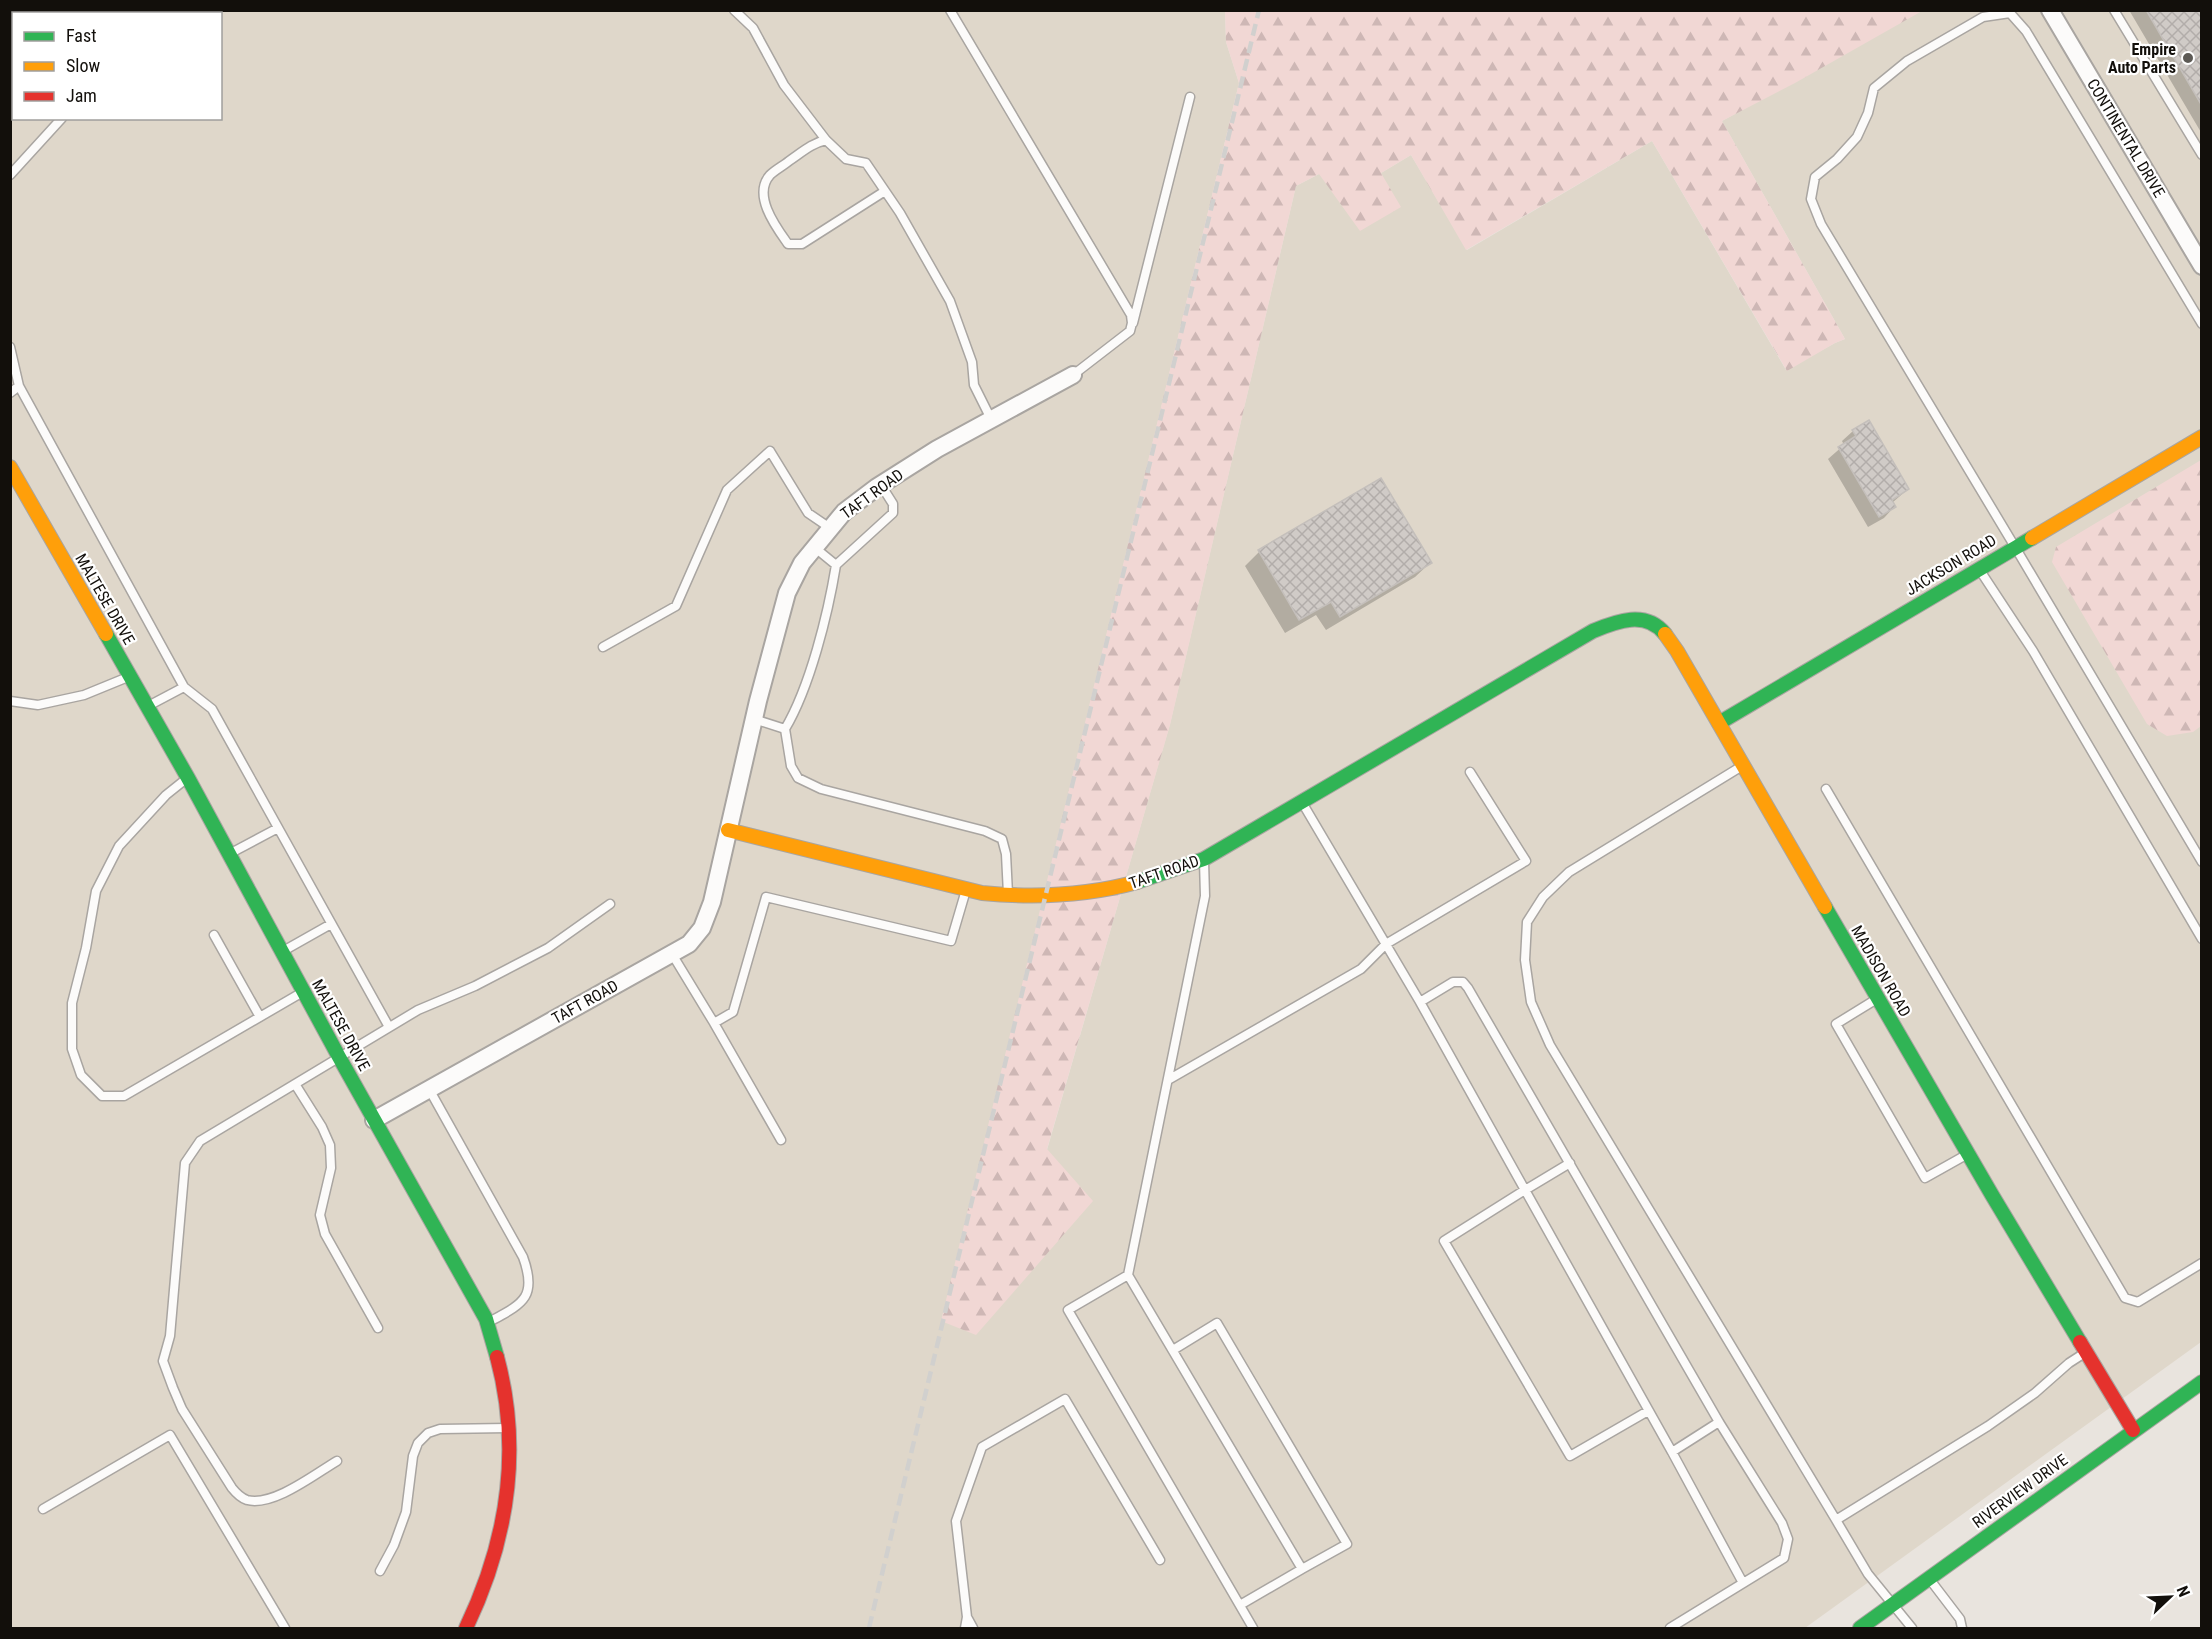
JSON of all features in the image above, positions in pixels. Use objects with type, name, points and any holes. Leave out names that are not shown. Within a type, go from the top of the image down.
[{"type":"street","name":"CONTINENTAL DRIVE","points":[[2049,10],[2202,266]]},
{"type":"street","name":"TAFT ROAD","points":[[374,1120],[689,944],[702,928],[712,902],[754,719],[787,593],[802,563],[844,512],[881,485],[937,449],[1072,375]]},
{"type":"street","name":"JACKSON ROAD","points":[[1719,723],[2202,437]]},
{"type":"street","name":"MALTESE DRIVE","points":[[10,467],[188,778],[339,1057],[468,1283],[488,1323],[508,1406],[508,1492],[491,1570],[477,1608],[466,1629]]},
{"type":"street","name":"MADISON ROAD","points":[[1554,654],[1593,631],[1616,621],[1638,618],[1658,627],[1677,651],[1968,1153],[2133,1430]]},
{"type":"street","name":"TAFT ROAD","points":[[728,830],[966,889],[1008,896],[1036,897],[1100,892],[1138,883],[1204,859],[1554,654]]},
{"type":"street","name":"RIVERVIEW DRIVE","points":[[1860,1629],[2202,1382]]},
{"type":"lane","points":[[734,10],[753,28],[784,85],[826,140],[846,159],[866,163],[900,213],[950,301],[972,362],[974,385],[991,419]]},
{"type":"lane","points":[[950,10],[1131,315],[1132,323]]},
{"type":"lane","points":[[2115,10],[2202,155]]},
{"type":"lane","points":[[2202,324],[2026,31],[2010,13],[1983,17],[1907,61],[1874,88],[1868,113],[1857,137],[1837,159],[1815,177],[1811,199],[1821,224],[2202,862]]},
{"type":"lane","points":[[1072,375],[1130,331],[1190,97]]},
{"type":"lane","points":[[10,175],[60,120]]},
{"type":"lane","points":[[826,140],[807,149],[770,176],[765,184],[764,198],[767,210],[788,244],[802,243],[885,190]]},
{"type":"lane","points":[[10,348],[19,386],[184,687],[212,709],[389,1027]]},
{"type":"lane","points":[[10,393],[19,386]]},
{"type":"lane","points":[[603,647],[675,606],[728,490],[770,451],[808,513],[830,528]]},
{"type":"lane","points":[[881,485],[893,504],[893,513],[836,565],[820,635],[798,708],[785,729],[791,766],[798,778],[821,789],[985,831],[1002,839],[1006,854],[1008,896]]},
{"type":"lane","points":[[814,547],[836,565]]},
{"type":"lane","points":[[1979,568],[2033,651],[2202,939]]},
{"type":"lane","points":[[10,701],[38,705],[84,695],[130,676]]},
{"type":"lane","points":[[147,707],[184,687]]},
{"type":"lane","points":[[754,719],[785,729]]},
{"type":"lane","points":[[1743,765],[1569,872],[1543,897],[1527,922],[1525,960],[1531,1002],[1550,1045],[1868,1574],[1912,1629]]},
{"type":"lane","points":[[1168,1080],[1361,969],[1386,944],[1526,861],[1470,772]]},
{"type":"lane","points":[[188,778],[166,795],[119,846],[96,891],[86,948],[72,1003],[72,1049],[81,1075],[102,1096],[124,1096],[304,991]]},
{"type":"lane","points":[[1826,789],[2125,1298],[2138,1302],[2202,1263]]},
{"type":"lane","points":[[1301,801],[1420,1002],[1743,1583]]},
{"type":"lane","points":[[229,855],[278,828]]},
{"type":"lane","points":[[1204,859],[1205,896],[1128,1275],[1302,1569]]},
{"type":"lane","points":[[714,1023],[733,1012],[766,897],[951,941],[966,889]]},
{"type":"lane","points":[[337,1461],[280,1494],[265,1499],[248,1500],[237,1494],[182,1408],[163,1361],[170,1336],[186,1163],[200,1141],[418,1010],[475,986],[548,948],[610,904]]},
{"type":"lane","points":[[282,952],[331,924]]},
{"type":"lane","points":[[214,935],[260,1017]]},
{"type":"lane","points":[[672,954],[781,1140]]},
{"type":"lane","points":[[1420,1002],[1453,982],[1463,982],[1468,988],[1719,1422],[1782,1523],[1788,1539],[1784,1558],[1670,1629]]},
{"type":"lane","points":[[1878,998],[1836,1024],[1913,1158],[1925,1178],[1968,1153]]},
{"type":"lane","points":[[295,1084],[322,1127],[330,1145],[331,1168],[320,1215],[325,1234],[378,1328]]},
{"type":"lane","points":[[429,1089],[523,1257],[530,1275],[528,1290],[519,1305],[488,1323]]},
{"type":"lane","points":[[1570,1163],[1444,1241],[1570,1456],[1648,1411]]},
{"type":"lane","points":[[1128,1275],[1068,1310],[1253,1629]]},
{"type":"lane","points":[[1173,1350],[1217,1323],[1347,1544],[1240,1605]]},
{"type":"lane","points":[[1836,1520],[1988,1426],[2035,1393],[2069,1363],[2086,1352]]},
{"type":"lane","points":[[973,1629],[967,1617],[956,1521],[982,1447],[1065,1399],[1160,1560]]},
{"type":"lane","points":[[1672,1452],[1719,1422]]},
{"type":"lane","points":[[380,1571],[394,1545],[406,1512],[413,1456],[418,1443],[428,1433],[440,1429],[509,1428]]},
{"type":"lane","points":[[43,1509],[170,1435],[285,1629]]},
{"type":"lane","points":[[1929,1578],[1960,1619],[1962,1629]]},
{"type":"lane","points":[[964,1629],[967,1617]]},
{"type":"shaded area","points":[[11,11],[1225,11],[1226,42],[1239,83],[942,1321],[1047,1150],[1170,724],[1296,186],[1319,174],[1381,173],[1411,155],[1467,250],[1652,141],[1786,370],[1845,339],[1722,121],[1921,11],[2201,11],[2201,1342],[1805,1628],[11,1628]]},
{"type":"green space","points":[[1225,11],[1922,11],[1795,83],[1722,121],[1845,339],[1787,371],[1652,141],[1466,250],[1411,155],[1381,173],[1401,207],[1360,231],[1319,174],[1296,186],[1170,725],[1047,1149],[1093,1201],[976,1335],[941,1321],[1239,83],[1226,42]]},
{"type":"green space","points":[[2201,460],[2201,726],[2193,732],[2167,736],[2147,724],[2052,562],[2056,547]]},
{"type":"building","name":"Empire Auto Parts","points":[[2146,10],[2202,10],[2202,106]]},
{"type":"building","points":[[1869,420],[1909,489],[1892,500],[1896,507],[1879,517],[1838,447],[1856,436],[1852,430]]},
{"type":"building","points":[[1381,478],[1432,563],[1340,617],[1331,602],[1299,620],[1258,550]]},
{"type":"railway","points":[[869,1628],[1259,10]]},
{"type":"traffic: fast","points":[[1719,723],[2032,538]]},
{"type":"traffic: fast","points":[[1137,882],[1204,859],[1593,631],[1621,621],[1640,620],[1649,622],[1665,634]]},
{"type":"traffic: fast","points":[[106,634],[188,778],[339,1057],[486,1319],[497,1357]]},
{"type":"traffic: fast","points":[[1825,907],[2080,1342]]},
{"type":"traffic: fast","points":[[1860,1628],[2202,1382]]},
{"type":"traffic: slow","points":[[2032,538],[2202,437]]},
{"type":"traffic: slow","points":[[10,467],[106,634]]},
{"type":"traffic: slow","points":[[1665,634],[1825,907]]},
{"type":"traffic: slow","points":[[728,830],[982,893],[1060,895],[1137,882]]},
{"type":"traffic: jam","points":[[2080,1342],[2133,1430]]},
{"type":"traffic: jam","points":[[466,1628],[492,1562],[506,1495],[509,1461],[508,1426],[505,1392],[497,1357]]},
{"type":"place","name":"Empire Auto Parts","points":[[2188,58]]}]
